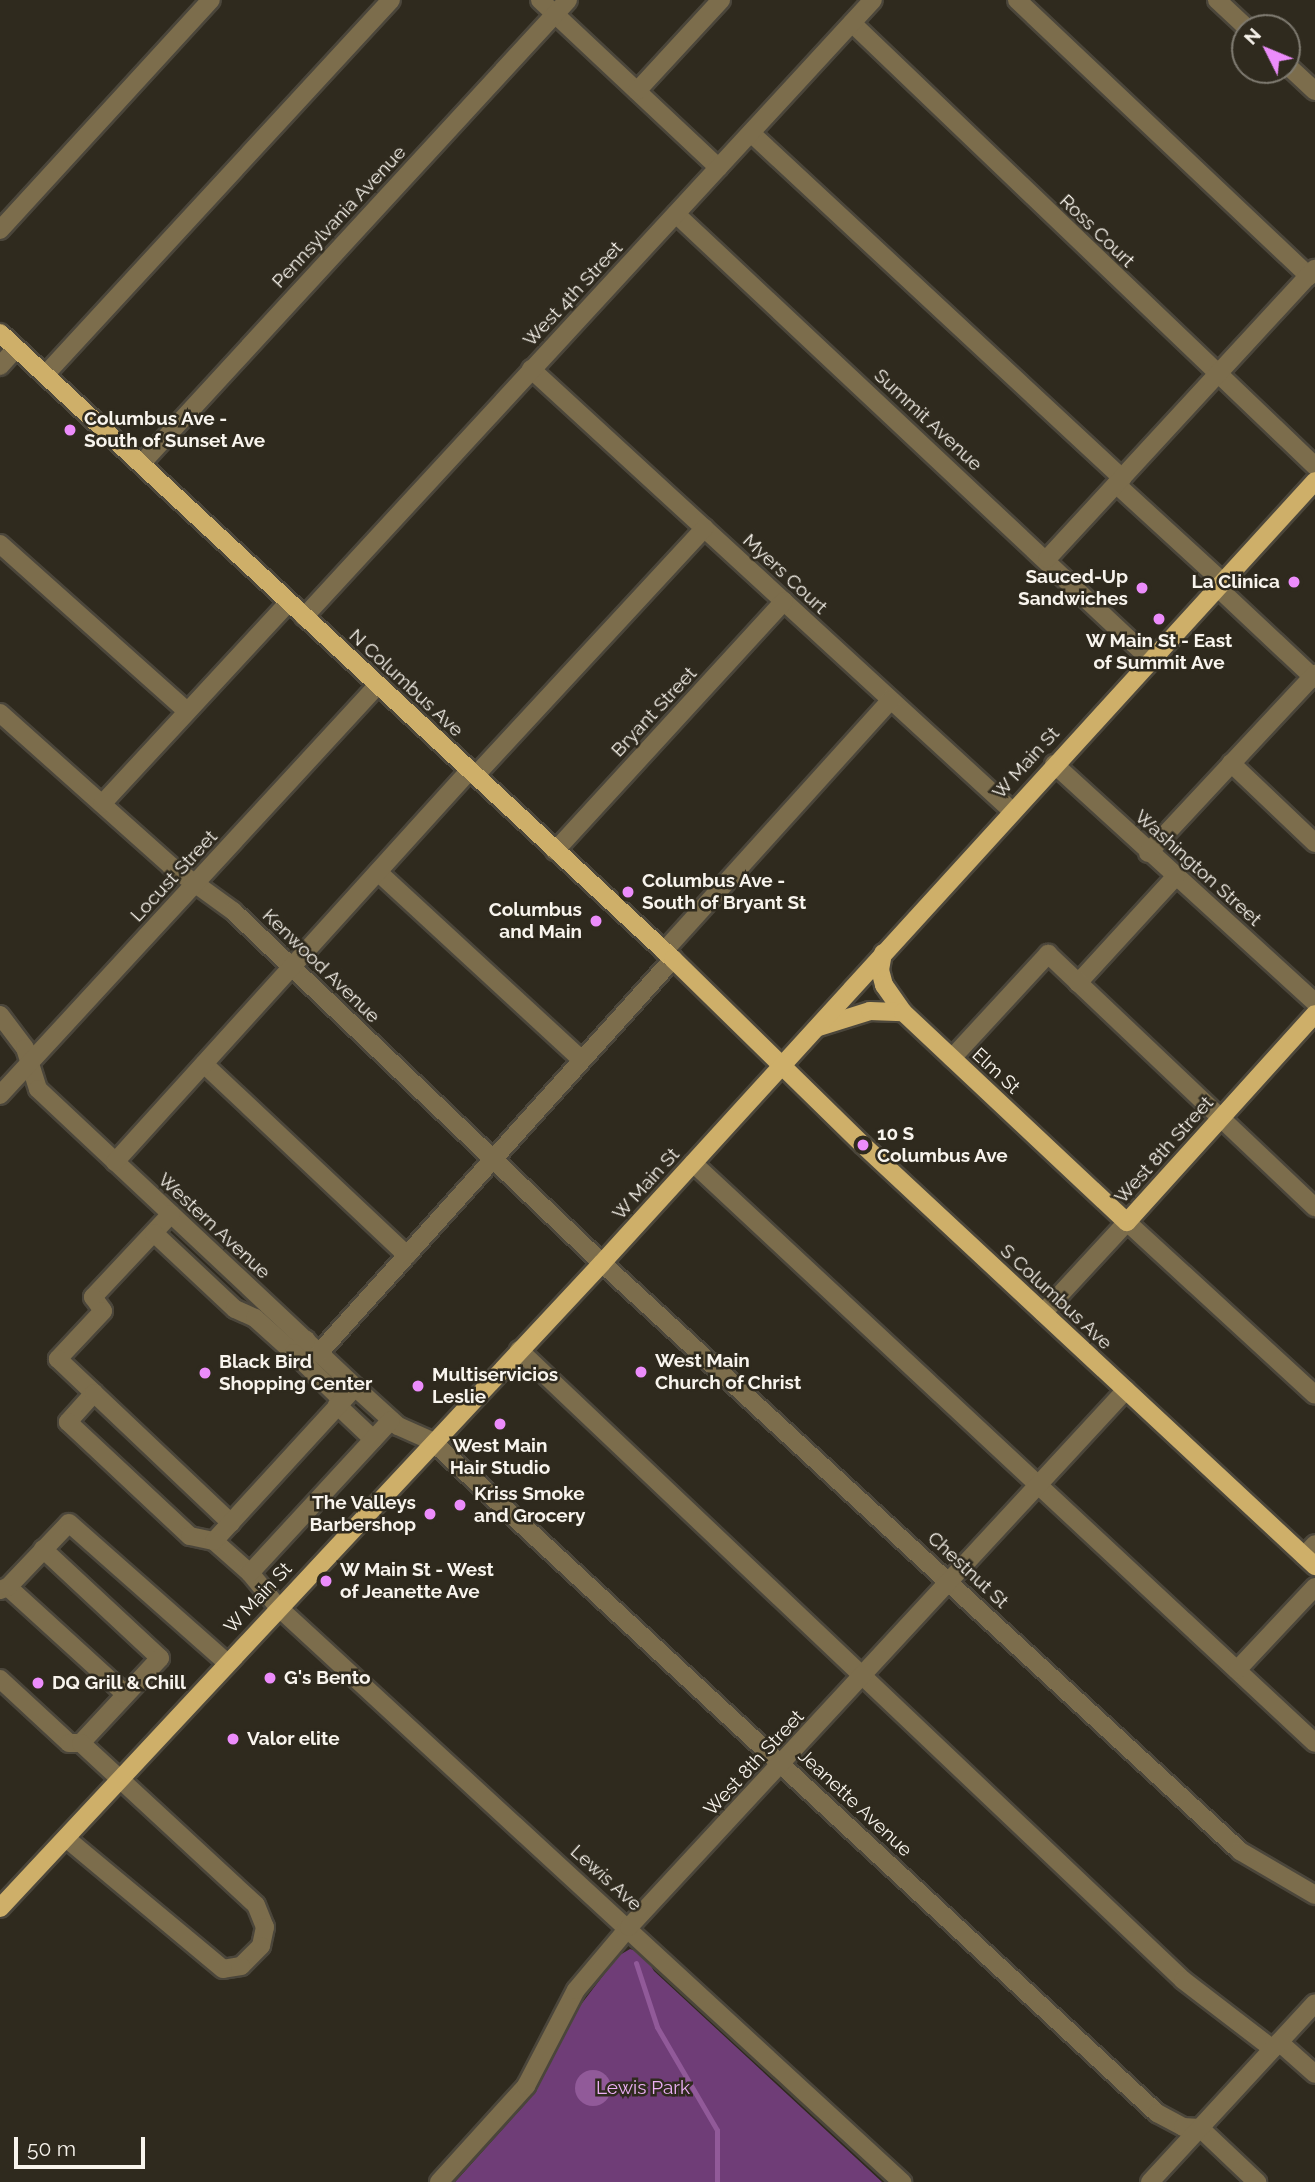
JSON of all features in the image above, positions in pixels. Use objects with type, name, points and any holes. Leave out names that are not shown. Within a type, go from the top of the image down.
[{"type":"main road","name":"N Columbus Ave","points":[[0,333],[783,1064]]},
{"type":"main road","name":"W Main St","points":[[0,1908],[432,1441],[602,1263],[1011,810],[1315,481]]},
{"type":"main road","name":"Elm St","points":[[883,953],[880,970],[884,985],[903,1012],[1127,1222]]},
{"type":"main road","points":[[816,1028],[870,1011],[903,1012]]},
{"type":"main road","name":"West 8th Street","points":[[1127,1222],[1315,1014]]},
{"type":"main road","name":"S Columbus Ave","points":[[783,1064],[1126,1391],[1311,1555]]},
{"type":"street","points":[[0,230],[211,0]]},
{"type":"street","points":[[45,375],[391,0]]},
{"type":"street","points":[[540,0],[719,168]]},
{"type":"street","name":"Pennsylvania Avenue","points":[[142,463],[568,0]]},
{"type":"street","points":[[638,91],[721,0]]},
{"type":"street","name":"West 4th Street","points":[[304,617],[873,0]]},
{"type":"street","points":[[1017,0],[1312,272],[1047,559]]},
{"type":"street","points":[[1217,0],[1232,14]]},
{"type":"street","name":"Ross Court","points":[[852,23],[1216,375],[1315,466]]},
{"type":"street","points":[[1301,78],[1315,92]]},
{"type":"street","points":[[751,133],[1119,481],[1314,676],[1148,853]]},
{"type":"street","name":"Summit Avenue","points":[[676,214],[1047,559],[1150,659]]},
{"type":"street","points":[[0,366],[16,348]]},
{"type":"street","name":"Myers Court","points":[[531,369],[1011,810]]},
{"type":"street","points":[[115,1162],[378,872],[705,528]]},
{"type":"street","points":[[0,544],[187,712]]},
{"type":"street","name":"Bryant Street","points":[[555,851],[784,601]]},
{"type":"street","points":[[102,804],[289,602]]},
{"type":"street","name":"Locust Street","points":[[0,1095],[378,685]]},
{"type":"street","points":[[306,1349],[407,1255],[582,1060],[669,955],[891,700]]},
{"type":"street","name":"Kenwood Avenue","points":[[0,713],[292,967],[602,1263]]},
{"type":"street","points":[[1231,763],[1315,842]]},
{"type":"street","name":"Washington Street","points":[[1054,764],[1148,853],[1315,1002]]},
{"type":"street","points":[[378,872],[582,1060]]},
{"type":"street","points":[[1078,983],[1175,877]]},
{"type":"street","points":[[952,1058],[1048,954],[1315,1207]]},
{"type":"street","name":"Western Avenue","points":[[0,1015],[25,1048],[27,1066],[38,1090],[227,1266],[306,1349],[355,1387],[391,1420],[432,1441]]},
{"type":"street","points":[[204,1064],[407,1255]]},
{"type":"street","points":[[693,1163],[1315,1743]]},
{"type":"street","points":[[178,1220],[161,1239],[93,1297],[103,1311],[58,1359],[231,1523]]},
{"type":"street","points":[[1127,1222],[1315,1395]]},
{"type":"street","name":"West 8th Street","points":[[1043,1313],[1127,1222]]},
{"type":"street","points":[[161,1239],[210,1284],[306,1349],[339,1402],[373,1439]]},
{"type":"street","points":[[187,1262],[204,1244]]},
{"type":"street","name":"Chestnut St","points":[[602,1263],[1240,1851],[1315,1895]]},
{"type":"street","points":[[210,1284],[227,1266]]},
{"type":"street","points":[[519,1350],[1183,1980],[1315,2074]]},
{"type":"street","points":[[94,1393],[68,1422],[190,1536],[214,1541],[355,1387]]},
{"type":"street","name":"West 8th Street","points":[[439,2182],[526,2086],[576,1990],[629,1927],[1126,1391]]},
{"type":"street","points":[[250,1573],[391,1420]]},
{"type":"street","name":"Jeanette Avenue","points":[[432,1441],[1157,2113],[1183,2127],[1200,2128],[1257,2182]]},
{"type":"street","points":[[125,1694],[4,1588],[69,1523],[227,1663]]},
{"type":"street","name":"Lewis Ave","points":[[214,1541],[250,1573],[278,1607],[629,1927],[902,2182]]},
{"type":"street","points":[[43,1549],[160,1658],[80,1744]]},
{"type":"street","points":[[1237,1670],[1315,1587]]},
{"type":"street","points":[[0,1679],[69,1743],[80,1744],[256,1905],[265,1927],[261,1946],[240,1966],[223,1969],[66,1838]]},
{"type":"street","points":[[1150,2182],[1315,2003]]},
{"type":"green space","name":"Lewis Park","points":[[630,1949],[643,1953],[654,1971],[882,2182],[455,2182],[527,2102],[573,2015],[618,1956]]},
{"type":"shaded area","points":[[593,2070],[606,2075],[611,2088],[606,2101],[593,2106],[580,2101],[575,2088],[580,2075]]},
{"type":"waterway","points":[[636,1963],[657,2027],[717,2130],[717,2182]]},
{"type":"place","name":"Columbus Ave - South of Sunset Ave","points":[[70,430]]},
{"type":"place","name":"La Clinica","points":[[1294,582]]},
{"type":"place","name":"Sauced-Up Sandwiches","points":[[1142,588]]},
{"type":"place","name":"W Main St - East of Summit Ave","points":[[1159,619]]},
{"type":"place","name":"Columbus Ave - South of Bryant St","points":[[628,892]]},
{"type":"place","name":"Columbus and Main","points":[[596,921]]},
{"type":"place","name":"10 S Columbus Ave","points":[[863,1145]]},
{"type":"place","name":"West Main Church of Christ","points":[[641,1372]]},
{"type":"place","name":"Black Bird Shopping Center","points":[[205,1373]]},
{"type":"place","name":"Multiservicios Leslie","points":[[418,1386]]},
{"type":"place","name":"West Main Hair Studio","points":[[500,1424]]},
{"type":"place","name":"Kriss Smoke and Grocery","points":[[460,1505]]},
{"type":"place","name":"The Valleys Barbershop","points":[[430,1514]]},
{"type":"place","name":"W Main St - West of Jeanette Ave","points":[[326,1581]]},
{"type":"place","name":"G's Bento","points":[[270,1678]]},
{"type":"place","name":"DQ Grill & Chill","points":[[38,1683]]},
{"type":"place","name":"Valor elite","points":[[233,1739]]}]
